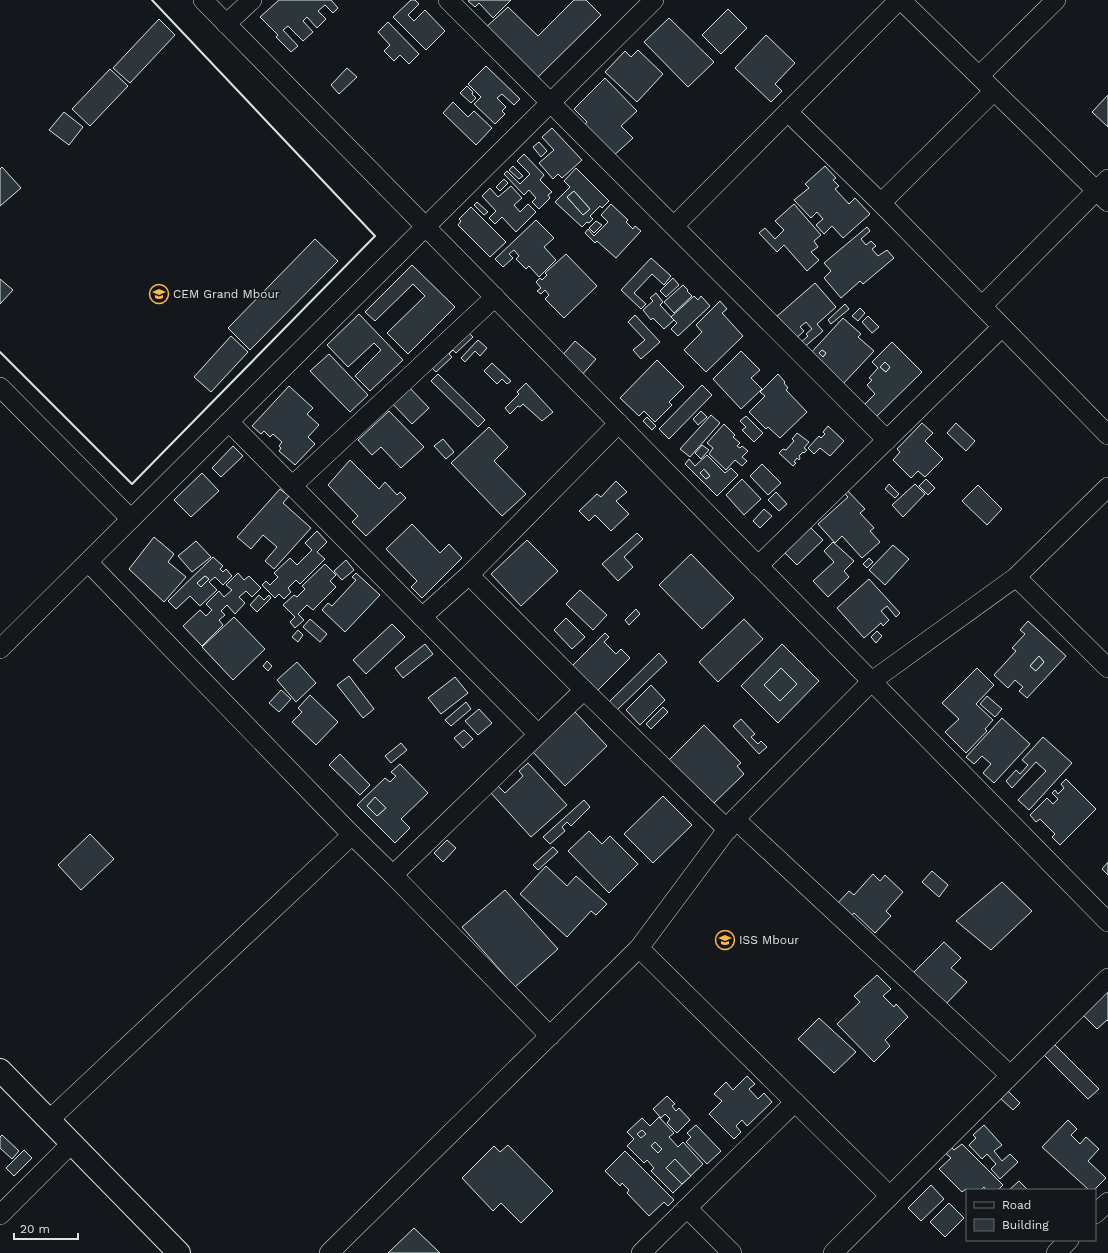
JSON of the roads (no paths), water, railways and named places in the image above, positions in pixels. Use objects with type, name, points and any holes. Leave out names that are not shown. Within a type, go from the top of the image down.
[{"type":"highway","points":[[0,1070],[180,1253]]},
{"type":"street","points":[[203,0],[1108,922]]},
{"type":"street","points":[[226,24],[252,0]]},
{"type":"street","points":[[448,0],[887,440]]},
{"type":"street","points":[[0,649],[654,0]]},
{"type":"street","points":[[674,226],[900,0],[994,91],[1104,191],[982,306]]},
{"type":"street","points":[[979,76],[1056,0]]},
{"type":"street","points":[[881,202],[994,91]]},
{"type":"street","points":[[788,112],[881,202],[1108,435]]},
{"type":"street","points":[[292,486],[495,297]]},
{"type":"street","points":[[758,566],[1002,327]]},
{"type":"street","points":[[0,386],[131,519]]},
{"type":"street","points":[[229,422],[538,734]]},
{"type":"street","points":[[422,617],[469,575],[619,423]]},
{"type":"street","points":[[329,1253],[639,948],[732,825],[872,681],[1016,578],[1108,487]]},
{"type":"street","points":[[88,562],[352,836],[393,875],[550,1036]]},
{"type":"street","points":[[469,575],[584,690],[1010,1075]]},
{"type":"street","points":[[1016,578],[1108,668]]},
{"type":"street","points":[[393,875],[584,690]]},
{"type":"street","points":[[49,1120],[352,836]]},
{"type":"street","points":[[639,948],[890,1196]]},
{"type":"street","points":[[832,1253],[1108,978]]},
{"type":"street","points":[[641,1253],[795,1102]]},
{"type":"street","points":[[0,1216],[72,1143]]},
{"type":"street","points":[[1096,1213],[1108,1202]]},
{"type":"street","points":[[687,1208],[732,1253]]},
{"type":"street","points":[[1056,1253],[1068,1241]]},
{"type":"place","name":"CEM Grand Mbour","points":[[159,294]]},
{"type":"place","name":"ISS Mbour","points":[[725,940]]}]
